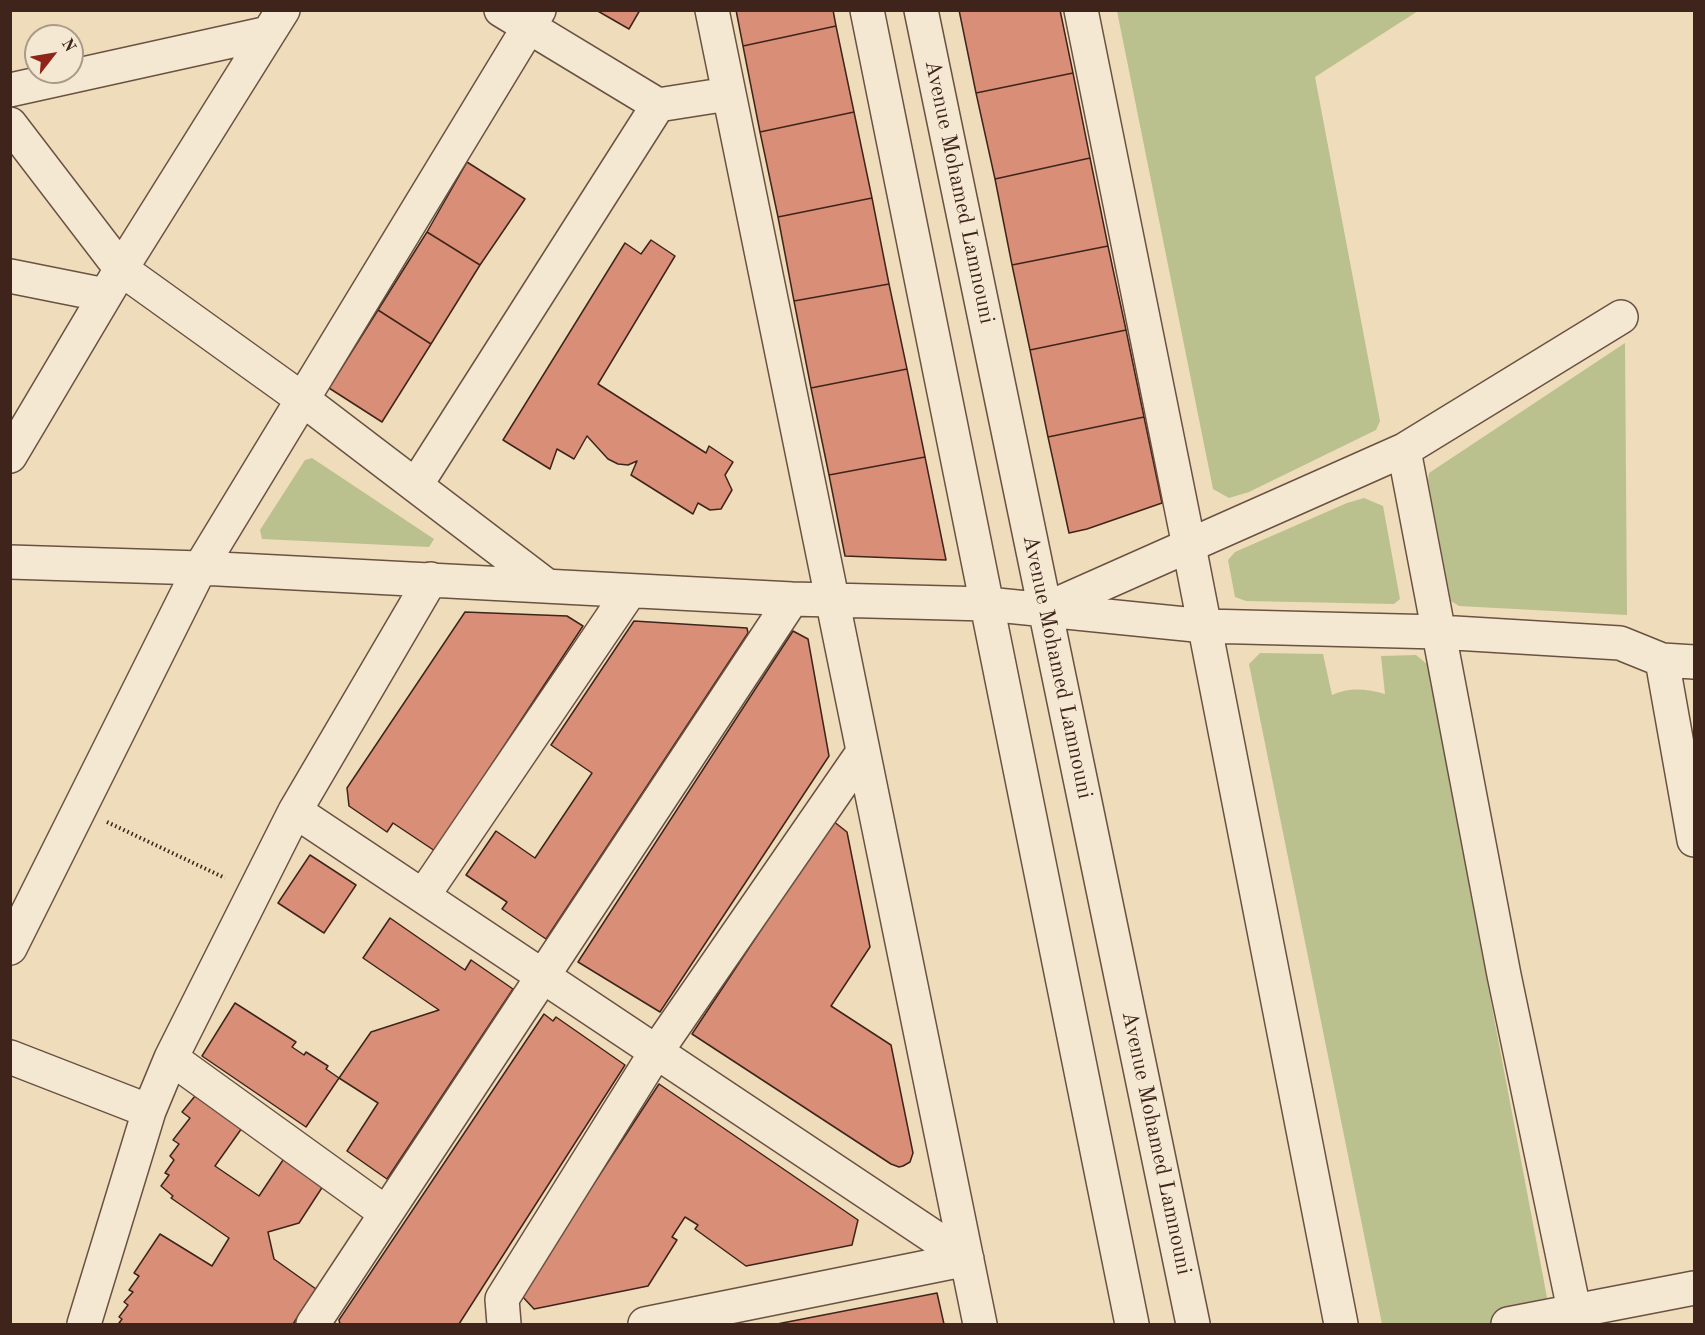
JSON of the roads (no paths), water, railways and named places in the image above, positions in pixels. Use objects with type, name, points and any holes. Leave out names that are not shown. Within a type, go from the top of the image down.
[{"type":"street","points":[[501,10],[534,19],[658,105],[728,94]]},
{"type":"street","points":[[712,10],[980,1324]]},
{"type":"street","points":[[867,10],[1132,1324]]},
{"type":"street","name":"Avenue Mohamed Lamnouni","points":[[921,10],[1193,1324]]},
{"type":"street","points":[[1081,10],[1189,546],[1341,1324]]},
{"type":"street","points":[[10,948],[200,568],[534,19]]},
{"type":"street","points":[[10,90],[276,22]]},
{"type":"street","points":[[10,456],[18,425],[113,282],[276,22]]},
{"type":"street","points":[[416,485],[658,105]]},
{"type":"street","points":[[10,124],[113,282],[302,399],[546,585]]},
{"type":"street","points":[[10,276],[113,282]]},
{"type":"street","points":[[1045,609],[1404,450],[1621,317]]},
{"type":"street","points":[[1404,450],[1504,975],[1575,1318]]},
{"type":"street","points":[[10,562],[200,568],[792,599],[987,604],[1204,626],[1438,632],[1620,643],[1662,660],[1695,662]]},
{"type":"street","points":[[84,1324],[149,1111],[171,1058],[295,811],[431,579]]},
{"type":"street","points":[[423,896],[630,591]]},
{"type":"street","points":[[313,1324],[792,599]]},
{"type":"street","points":[[1662,660],[1695,840]]},
{"type":"street","points":[[504,1324],[502,1299],[656,1052],[863,752]]},
{"type":"street","points":[[295,811],[967,1259]]},
{"type":"street","points":[[10,1057],[149,1111]]},
{"type":"street","points":[[171,1058],[386,1213]]},
{"type":"street","points":[[645,1324],[967,1259]]},
{"type":"street","points":[[1508,1324],[1575,1318],[1695,1288]]}]
